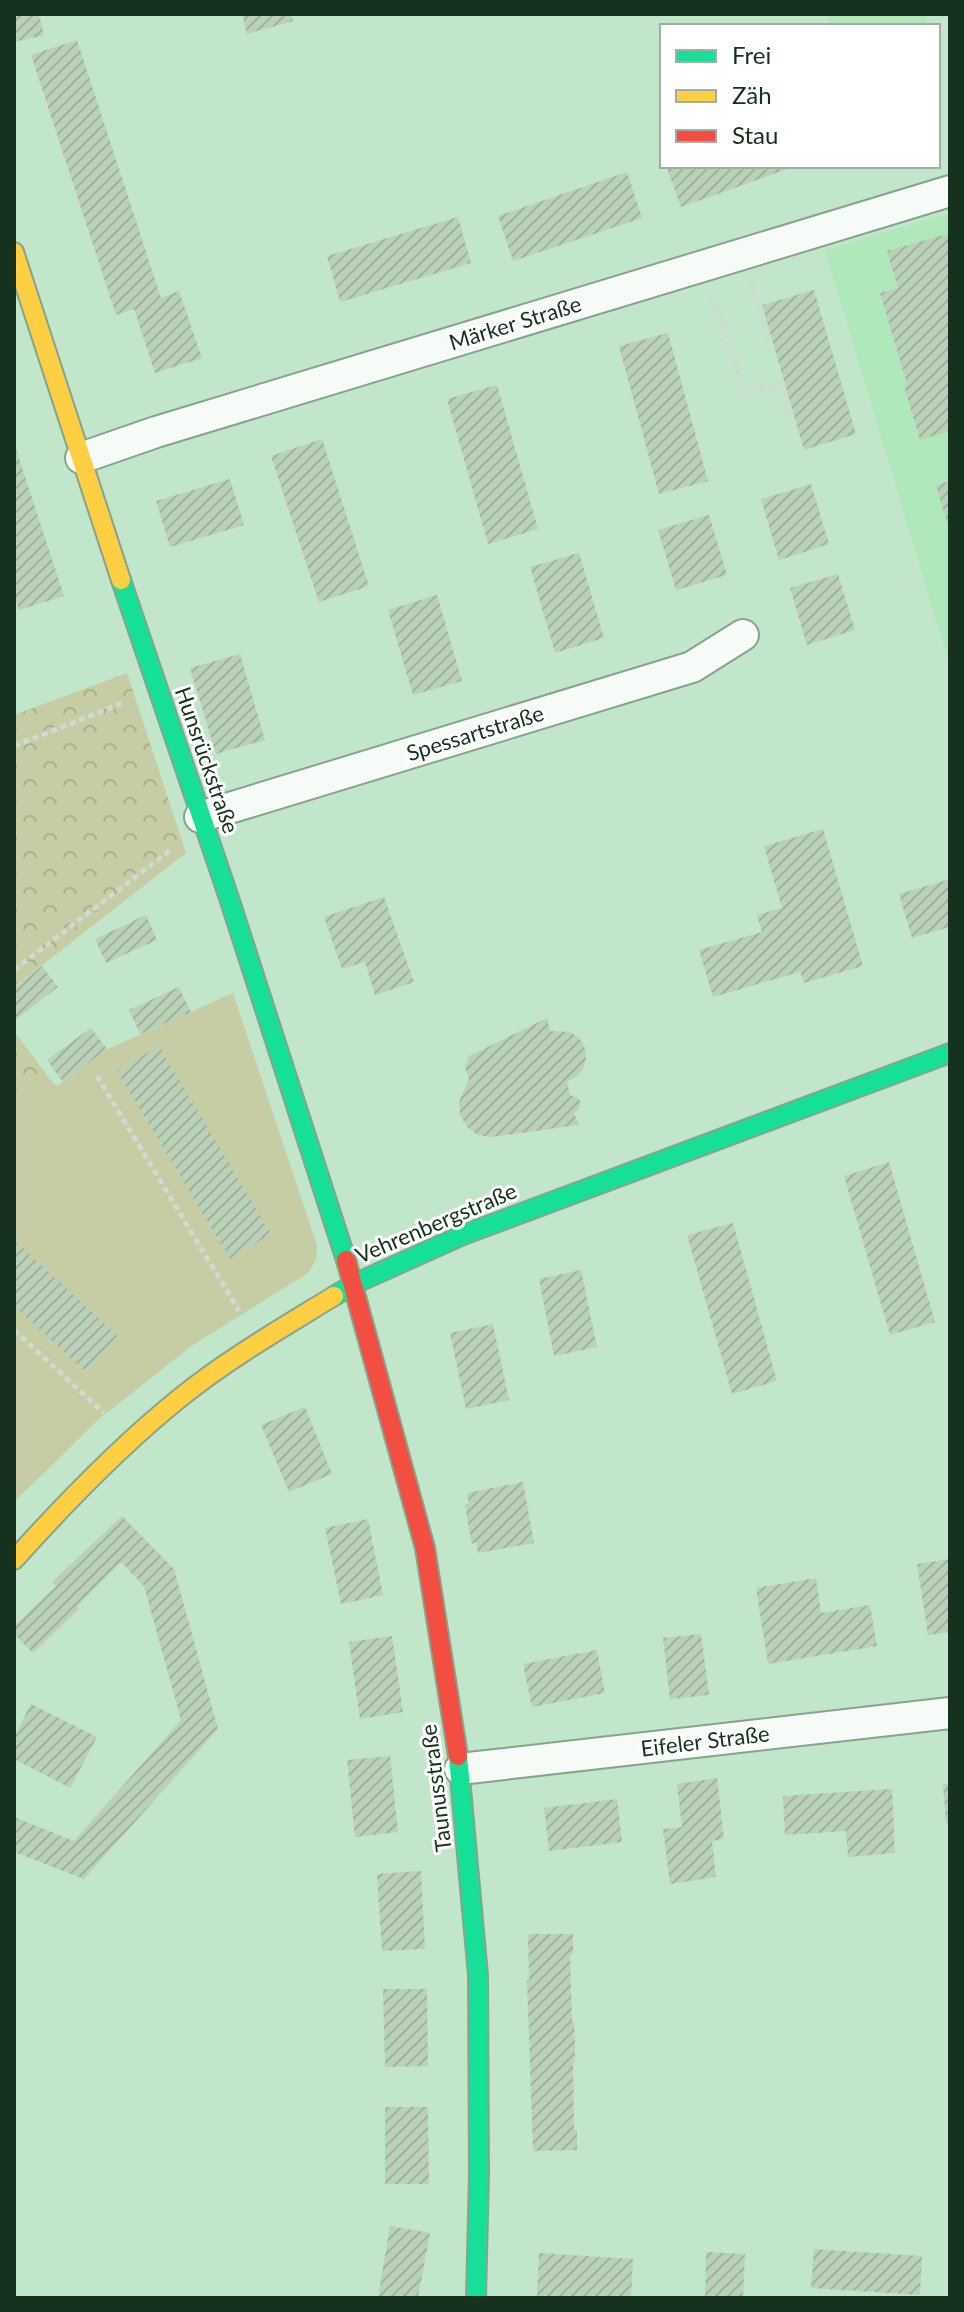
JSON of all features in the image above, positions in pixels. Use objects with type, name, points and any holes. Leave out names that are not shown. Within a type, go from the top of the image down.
[{"type":"street","name":"Märker Straße","points":[[81,458],[156,432],[950,191]]},
{"type":"street","name":"Hunsrückstraße","points":[[14,252],[354,1284]]},
{"type":"street","name":"Spessartstraße","points":[[200,817],[692,667],[743,635]]},
{"type":"street","name":"Vehrenbergstraße","points":[[14,1560],[84,1483],[181,1397],[258,1343],[354,1284],[522,1212],[950,1053]]},
{"type":"street","name":"Taunusstraße","points":[[354,1284],[425,1548],[460,1769],[478,1975],[476,2298]]},
{"type":"street","name":"Eifeler Straße","points":[[460,1769],[950,1713]]},
{"type":"path","points":[[743,254],[769,341],[772,340]]},
{"type":"path","points":[[703,266],[746,394],[780,383],[790,413],[793,412]]},
{"type":"path","points":[[14,746],[157,690]]},
{"type":"path","points":[[14,970],[179,844],[200,817]]},
{"type":"path","points":[[97,1076],[258,1343]]},
{"type":"path","points":[[14,1330],[133,1440]]},
{"type":"shaded area","points":[[827,14],[924,14],[927,24],[830,24]]},
{"type":"shaded area","points":[[950,213],[950,666],[825,250]]},
{"type":"green space","points":[[127,673],[186,853],[14,987],[14,715]]},
{"type":"green space","points":[[233,993],[317,1246],[316,1260],[308,1273],[193,1345],[99,1419],[14,1502],[14,1104],[49,1078],[57,1086],[108,1049]]},
{"type":"green space","points":[[14,1031],[49,1078],[14,1104]]},
{"type":"building","points":[[14,14],[39,14],[44,35],[14,42]]},
{"type":"building","points":[[242,14],[291,14],[293,21],[247,34]]},
{"type":"building","points":[[77,40],[161,298],[179,291],[202,358],[155,373],[134,309],[116,315],[31,55]]},
{"type":"building","points":[[667,168],[790,168],[681,207]]},
{"type":"building","points":[[627,172],[642,218],[513,261],[498,216]]},
{"type":"building","points":[[458,217],[471,263],[340,302],[327,256]]},
{"type":"building","points":[[950,233],[950,431],[920,440],[880,293],[898,288],[887,251]]},
{"type":"building","points":[[814,290],[856,434],[804,450],[762,305]]},
{"type":"building","points":[[668,333],[708,481],[659,494],[619,346]]},
{"type":"building","points":[[497,385],[538,529],[488,544],[447,399]]},
{"type":"building","points":[[322,439],[369,586],[319,602],[271,456]]},
{"type":"building","points":[[14,443],[64,596],[19,610],[14,594]]},
{"type":"building","points":[[230,479],[244,525],[170,547],[156,501]]},
{"type":"building","points":[[950,481],[950,530],[949,530],[936,485]]},
{"type":"building","points":[[811,484],[829,544],[779,560],[761,499]]},
{"type":"building","points":[[709,515],[727,575],[676,590],[658,530]]},
{"type":"building","points":[[579,553],[604,638],[555,653],[530,567]]},
{"type":"building","points":[[838,574],[855,630],[807,645],[790,588]]},
{"type":"building","points":[[437,595],[462,681],[413,695],[388,610]]},
{"type":"building","points":[[240,654],[265,740],[216,754],[190,668]]},
{"type":"building","points":[[823,829],[863,966],[804,983],[800,972],[713,997],[699,950],[762,932],[757,915],[782,908],[764,846]]},
{"type":"building","points":[[950,879],[950,927],[912,938],[899,894]]},
{"type":"building","points":[[384,897],[414,982],[375,995],[365,962],[342,969],[324,917]]},
{"type":"building","points":[[146,915],[157,940],[106,963],[95,939]]},
{"type":"building","points":[[42,966],[58,987],[14,1021],[14,988]]},
{"type":"building","points":[[179,987],[191,1012],[140,1034],[129,1010]]},
{"type":"building","points":[[547,1018],[550,1031],[571,1032],[585,1048],[583,1069],[567,1082],[570,1095],[581,1102],[574,1113],[579,1125],[491,1137],[478,1135],[467,1127],[460,1115],[459,1102],[469,1079],[465,1068],[469,1056]]},
{"type":"building","points":[[91,1028],[107,1049],[63,1082],[47,1060]]},
{"type":"building","points":[[159,1046],[271,1234],[230,1259],[117,1071]]},
{"type":"building","points":[[889,1162],[935,1322],[890,1335],[844,1176]]},
{"type":"building","points":[[733,1223],[777,1381],[732,1394],[687,1235]]},
{"type":"building","points":[[14,1240],[119,1337],[86,1372],[14,1306]]},
{"type":"building","points":[[581,1270],[597,1347],[554,1356],[539,1279]]},
{"type":"building","points":[[493,1324],[509,1400],[466,1409],[450,1333]]},
{"type":"building","points":[[305,1407],[332,1474],[289,1492],[261,1425]]},
{"type":"building","points":[[523,1482],[534,1543],[478,1553],[476,1542],[472,1544],[468,1524],[467,1493]]},
{"type":"building","points":[[122,1516],[174,1569],[218,1729],[84,1879],[14,1852],[14,1817],[74,1841],[181,1720],[144,1586],[121,1562],[77,1606],[79,1609],[33,1653],[14,1634],[14,1626],[56,1586],[52,1582]]},
{"type":"building","points":[[368,1519],[383,1595],[341,1604],[325,1528]]},
{"type":"building","points":[[950,1559],[950,1632],[928,1635],[917,1564]]},
{"type":"building","points":[[816,1578],[821,1613],[870,1605],[877,1646],[768,1664],[756,1588]]},
{"type":"building","points":[[701,1634],[709,1695],[670,1699],[663,1638]]},
{"type":"building","points":[[392,1636],[403,1712],[360,1719],[349,1642]]},
{"type":"building","points":[[597,1650],[605,1693],[532,1707],[523,1664]]},
{"type":"building","points":[[31,1704],[97,1737],[70,1788],[14,1759],[14,1737]]},
{"type":"building","points":[[390,1756],[398,1832],[355,1837],[347,1760]]},
{"type":"building","points":[[717,1778],[724,1839],[712,1841],[716,1877],[670,1884],[663,1829],[682,1827],[677,1784]]},
{"type":"building","points":[[943,1784],[950,1784],[950,1823],[946,1823]]},
{"type":"building","points":[[892,1789],[895,1853],[848,1857],[846,1831],[785,1835],[783,1796]]},
{"type":"building","points":[[617,1799],[622,1842],[549,1851],[544,1808]]},
{"type":"building","points":[[421,1871],[425,1949],[382,1951],[377,1874]]},
{"type":"building","points":[[528,1934],[573,1934],[573,1954],[570,1954],[577,2150],[533,2151]]},
{"type":"building","points":[[383,1989],[427,1989],[428,2066],[385,2067]]},
{"type":"building","points":[[385,2107],[428,2107],[429,2184],[385,2184]]},
{"type":"building","points":[[390,2226],[430,2233],[418,2298],[378,2298]]},
{"type":"building","points":[[814,2249],[922,2256],[920,2295],[811,2288]]},
{"type":"building","points":[[706,2252],[745,2254],[743,2298],[705,2298]]},
{"type":"building","points":[[539,2253],[633,2259],[631,2298],[537,2297]]},
{"type":"traffic: fast","points":[[121,580],[229,898],[346,1260]]},
{"type":"traffic: fast","points":[[334,1296],[463,1235],[950,1053]]},
{"type":"traffic: fast","points":[[458,1756],[478,1975],[476,2298]]},
{"type":"traffic: slow","points":[[14,252],[121,580]]},
{"type":"traffic: slow","points":[[14,1560],[94,1475],[181,1397],[236,1357],[334,1296]]},
{"type":"traffic: jam","points":[[346,1260],[425,1548],[458,1756]]}]
